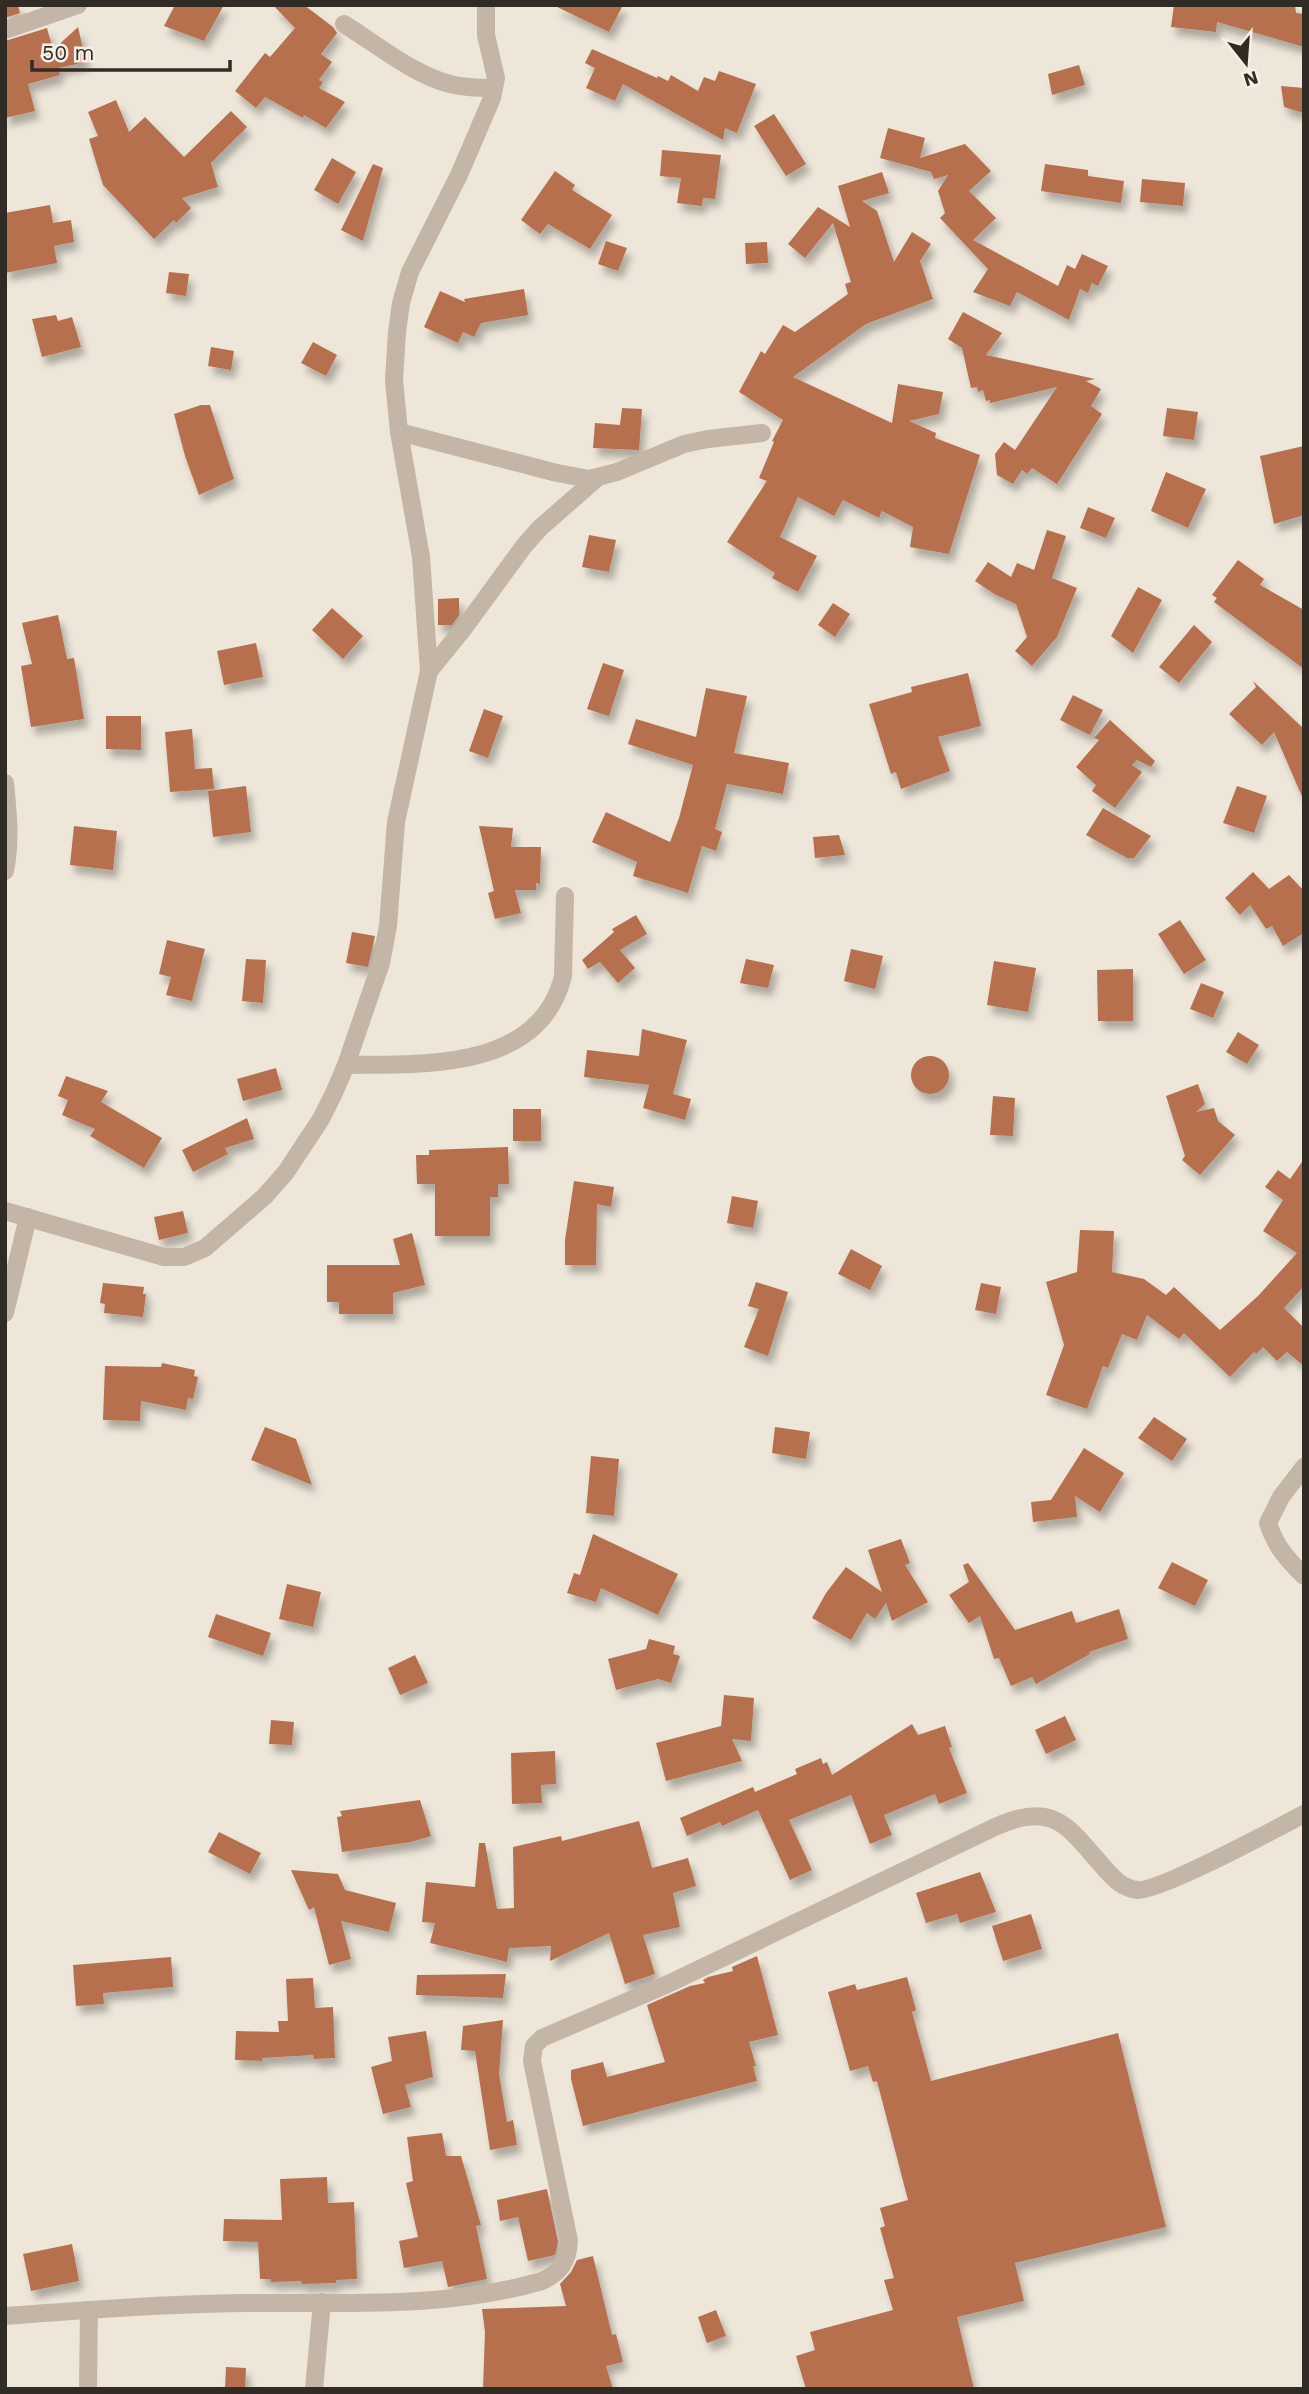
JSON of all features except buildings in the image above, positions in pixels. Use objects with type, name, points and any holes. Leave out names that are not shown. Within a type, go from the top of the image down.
[{"type":"street","points":[[5,30],[78,5]]},
{"type":"street","points":[[5,1211],[164,1257],[176,1258],[198,1252],[248,1212],[286,1172],[321,1119],[346,1065],[374,985],[386,940],[396,822],[429,671],[423,575],[399,432],[394,380],[397,332],[405,284],[486,117],[494,88],[494,62],[486,35],[486,5]]},
{"type":"street","points":[[344,24],[438,81],[460,86],[494,88]]},
{"type":"street","points":[[399,432],[583,478],[597,478],[617,472],[684,444],[762,433]]},
{"type":"street","points":[[429,671],[524,546],[540,528],[597,478]]},
{"type":"street","points":[[5,783],[9,842],[5,871]]},
{"type":"street","points":[[346,1065],[420,1063],[467,1057],[502,1047],[530,1032],[548,1013],[564,976],[565,895]]},
{"type":"street","points":[[5,1313],[27,1217]]},
{"type":"street","points":[[1304,1467],[1281,1497],[1268,1523],[1272,1538],[1283,1555],[1304,1576]]},
{"type":"street","points":[[5,2316],[223,2304],[415,2301],[475,2297],[542,2281],[564,2264],[569,2241],[532,2061],[534,2046],[542,2038],[668,1984],[1016,1819],[1040,1816],[1062,1822],[1119,1884],[1143,1890],[1164,1884],[1304,1814]]},
{"type":"street","points":[[314,2389],[322,2302]]},
{"type":"street","points":[[88,2389],[89,2310]]}]
